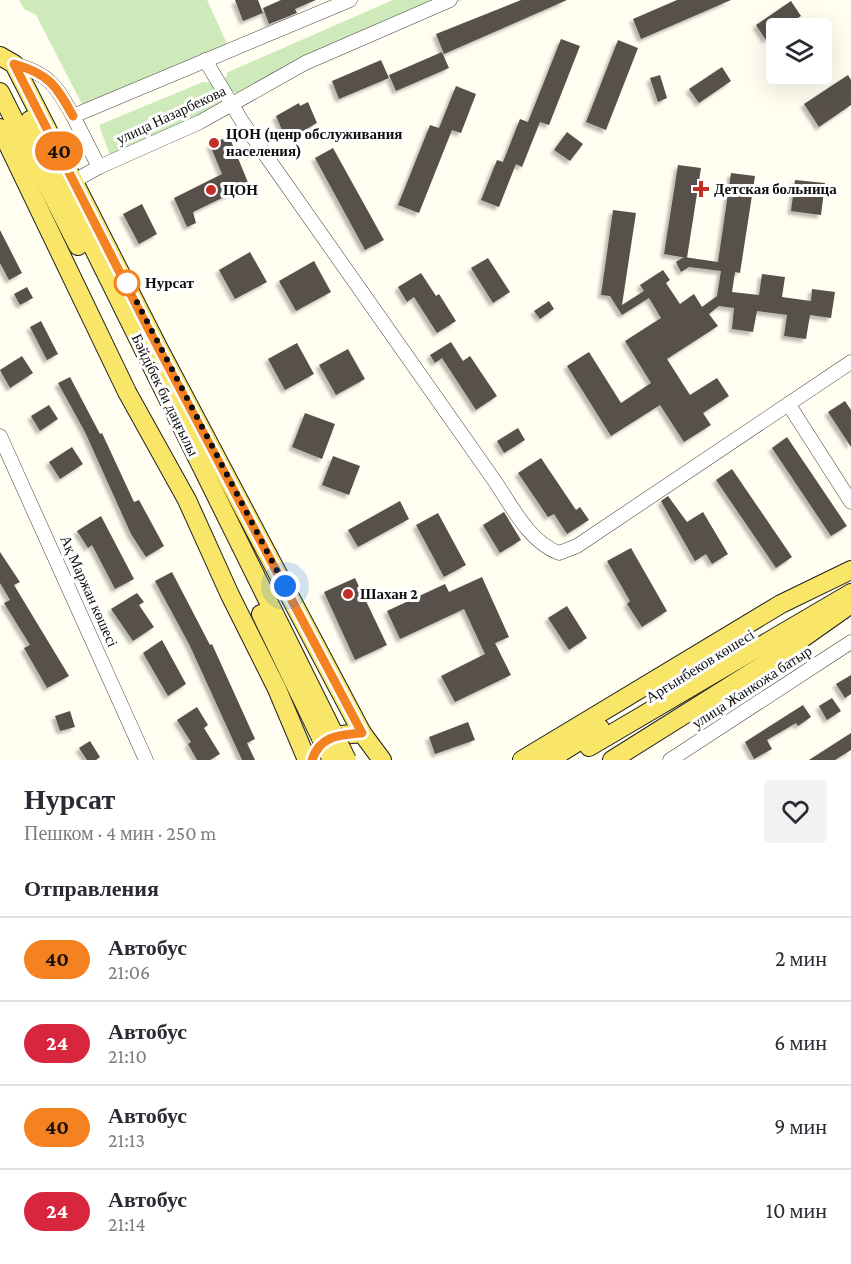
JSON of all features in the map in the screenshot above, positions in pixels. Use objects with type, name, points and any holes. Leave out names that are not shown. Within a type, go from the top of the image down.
[{"type":"main road","points":[[5,59],[74,181],[150,332],[362,733],[382,760]]},
{"type":"main road","name":"Бәйдібек би даңғылы","points":[[5,59],[327,735],[332,760]]},
{"type":"main road","name":"Бәйдібек би даңғылы","points":[[0,92],[327,735]]},
{"type":"main road","points":[[0,128],[127,392],[187,500],[230,595],[277,689],[306,760]]},
{"type":"main road","points":[[522,760],[781,604],[851,571]]},
{"type":"main road","name":"Арғынбеков көшесі","points":[[549,760],[851,571]]},
{"type":"main road","name":"Арғынбеков көшесі","points":[[567,760],[851,593]]},
{"type":"main road","points":[[612,760],[776,657],[839,614],[851,602]]},
{"type":"main road","points":[[312,760],[324,740],[331,736],[362,733]]},
{"type":"main road","points":[[327,735],[347,760]]},
{"type":"street","points":[[73,116],[351,0]]},
{"type":"street","name":"улица Назарбекова","points":[[74,181],[99,167],[233,105],[305,63],[450,0]]},
{"type":"street","points":[[5,59],[37,71],[52,81],[99,167]]},
{"type":"street","points":[[205,60],[233,105],[533,536],[549,550],[559,553],[577,546],[851,362]]},
{"type":"street","points":[[789,405],[851,502]]},
{"type":"street","name":"Ақ Маржан көшесі","points":[[0,436],[146,760]]},
{"type":"street","name":"улица Жанкожа батыр","points":[[670,760],[851,642]]},
{"type":"green space","points":[[19,0],[207,0],[227,44],[83,106],[36,15],[24,9]]},
{"type":"green space","points":[[393,0],[462,0],[242,94],[237,94],[230,89],[225,79],[228,72]]},
{"type":"green space","points":[[203,82],[211,83],[218,90],[221,101],[217,108],[112,161],[99,125]]},
{"type":"building","points":[[235,0],[258,0],[263,13],[243,21]]},
{"type":"building","points":[[281,0],[316,0],[295,9],[297,13],[269,24],[263,8]]},
{"type":"building","points":[[521,0],[567,0],[444,54],[436,34]]},
{"type":"building","points":[[677,0],[731,0],[641,39],[633,19]]},
{"type":"building","points":[[791,1],[801,16],[798,18],[766,18]]},
{"type":"building","points":[[766,18],[766,40],[756,25]]},
{"type":"building","points":[[561,39],[580,46],[549,125],[540,122],[522,167],[516,164],[499,207],[481,200],[497,160],[503,162],[520,119],[528,122]]},
{"type":"building","points":[[618,40],[638,48],[606,130],[586,122]]},
{"type":"building","points":[[442,52],[449,68],[396,91],[389,75]]},
{"type":"building","points":[[381,60],[389,78],[339,99],[332,81]]},
{"type":"building","points":[[722,67],[731,81],[699,103],[689,89]]},
{"type":"building","points":[[660,75],[667,98],[658,102],[650,78]]},
{"type":"building","points":[[848,75],[851,80],[851,105],[819,127],[804,104]]},
{"type":"building","points":[[456,86],[476,94],[461,133],[452,130],[419,213],[398,205],[430,125],[439,128]]},
{"type":"building","points":[[308,102],[317,123],[294,136],[293,133],[285,137],[276,116],[299,103],[300,106]]},
{"type":"building","points":[[567,132],[583,144],[570,161],[554,150]]},
{"type":"building","points":[[229,136],[249,185],[193,212],[196,223],[187,227],[174,198],[222,174],[210,145]]},
{"type":"building","points":[[333,148],[384,240],[365,250],[315,158]]},
{"type":"building","points":[[678,165],[701,168],[687,258],[664,254]]},
{"type":"building","points":[[731,173],[755,176],[740,273],[735,272],[732,292],[759,295],[762,274],[785,277],[782,297],[811,301],[812,289],[835,292],[831,318],[810,315],[806,339],[784,336],[787,315],[757,311],[753,332],[732,329],[734,308],[719,306],[709,314],[718,326],[667,359],[690,395],[717,378],[729,396],[703,413],[711,425],[684,442],[660,405],[611,436],[567,366],[589,352],[621,403],[651,383],[625,341],[661,318],[649,298],[622,315],[610,296],[601,295],[613,210],[636,213],[622,305],[644,291],[640,285],[663,270],[670,280],[666,283],[680,304],[694,294],[702,307],[717,296],[721,271],[689,267],[681,272],[676,262],[684,257],[718,262]]},
{"type":"building","points":[[795,180],[825,183],[821,215],[791,211]]},
{"type":"building","points":[[142,204],[157,234],[139,244],[123,214]]},
{"type":"building","points":[[0,230],[22,273],[9,280],[0,263]]},
{"type":"building","points":[[250,252],[267,282],[235,299],[219,270]]},
{"type":"building","points":[[488,258],[510,292],[493,303],[471,268]]},
{"type":"building","points":[[314,261],[331,292],[296,311],[279,281]]},
{"type":"building","points":[[421,273],[436,296],[439,294],[456,321],[437,333],[414,297],[407,302],[398,287]]},
{"type":"building","points":[[27,287],[33,298],[20,305],[14,294]]},
{"type":"building","points":[[549,301],[554,309],[540,319],[534,311]]},
{"type":"building","points":[[41,321],[58,354],[47,360],[30,327]]},
{"type":"building","points":[[451,342],[463,361],[470,356],[497,396],[476,410],[442,358],[435,363],[430,355]]},
{"type":"building","points":[[297,343],[314,374],[285,390],[268,359]]},
{"type":"building","points":[[348,349],[365,379],[336,395],[319,365]]},
{"type":"building","points":[[22,356],[33,373],[10,388],[0,370]]},
{"type":"building","points":[[70,377],[100,434],[102,433],[134,502],[139,500],[164,546],[146,557],[131,534],[85,432],[58,383]]},
{"type":"building","points":[[845,401],[851,410],[851,447],[828,412]]},
{"type":"building","points":[[49,405],[58,419],[40,431],[31,416]]},
{"type":"building","points":[[305,413],[335,424],[322,459],[292,447]]},
{"type":"building","points":[[518,428],[525,440],[504,453],[497,441]]},
{"type":"building","points":[[787,437],[847,526],[831,536],[772,448]]},
{"type":"building","points":[[72,447],[83,464],[60,479],[49,462]]},
{"type":"building","points":[[333,456],[360,466],[349,495],[322,485]]},
{"type":"building","points":[[541,458],[576,510],[580,507],[589,520],[567,534],[554,514],[548,517],[518,473]]},
{"type":"building","points":[[732,469],[792,557],[776,568],[716,480]]},
{"type":"building","points":[[668,496],[687,522],[703,512],[728,554],[712,564],[706,554],[695,561],[661,501]]},
{"type":"building","points":[[400,501],[409,519],[358,547],[348,530]]},
{"type":"building","points":[[504,512],[521,540],[500,553],[483,525]]},
{"type":"building","points":[[438,513],[466,565],[444,577],[416,525]]},
{"type":"building","points":[[101,516],[134,579],[115,589],[92,545],[88,548],[77,531]]},
{"type":"building","points":[[631,548],[667,611],[642,627],[627,604],[630,601],[607,561]]},
{"type":"building","points":[[0,552],[20,582],[14,585],[69,676],[47,688],[24,648],[30,645],[4,603],[10,600],[0,583]]},
{"type":"building","points":[[172,572],[210,645],[212,644],[255,739],[247,743],[255,760],[242,760],[190,646],[155,581]]},
{"type":"building","points":[[482,577],[509,637],[495,643],[511,675],[455,702],[441,676],[485,654],[464,609],[400,639],[387,611],[445,584],[449,592]]},
{"type":"building","points":[[355,578],[387,645],[355,660],[324,592]]},
{"type":"building","points":[[137,593],[144,602],[139,605],[154,627],[133,641],[111,609]]},
{"type":"building","points":[[567,606],[587,638],[569,650],[548,618]]},
{"type":"building","points":[[162,640],[186,684],[168,696],[143,653]]},
{"type":"building","points":[[851,675],[851,694],[845,698],[836,684]]},
{"type":"building","points":[[832,698],[841,711],[827,720],[819,706]]},
{"type":"building","points":[[803,705],[811,717],[798,726],[796,723],[767,740],[772,749],[754,759],[745,742]]},
{"type":"building","points":[[197,707],[208,725],[204,728],[220,754],[210,760],[197,760],[188,744],[191,742],[177,720]]},
{"type":"building","points":[[70,711],[75,727],[60,731],[55,716]]},
{"type":"building","points":[[468,722],[475,740],[435,754],[429,737]]},
{"type":"building","points":[[851,733],[851,750],[835,760],[809,760]]},
{"type":"building","points":[[90,741],[100,757],[96,760],[87,760],[79,748]]},
{"type":"bus line","name":"40","points":[[73,116],[52,81],[37,71],[14,64],[150,332],[362,733],[331,736],[324,740],[312,760]]},
{"type":"place","name":"ЦОН (ценр обслуживания населения)","points":[[214,143]]},
{"type":"place","name":"Детская больница","points":[[701,189]]},
{"type":"place","name":"ЦОН","points":[[211,190]]},
{"type":"place","name":"Нурсат","points":[[127,283]]},
{"type":"place","name":"Шахан 2","points":[[348,594]]},
{"type":"route","points":[[127,283],[150,332],[285,586]]}]
